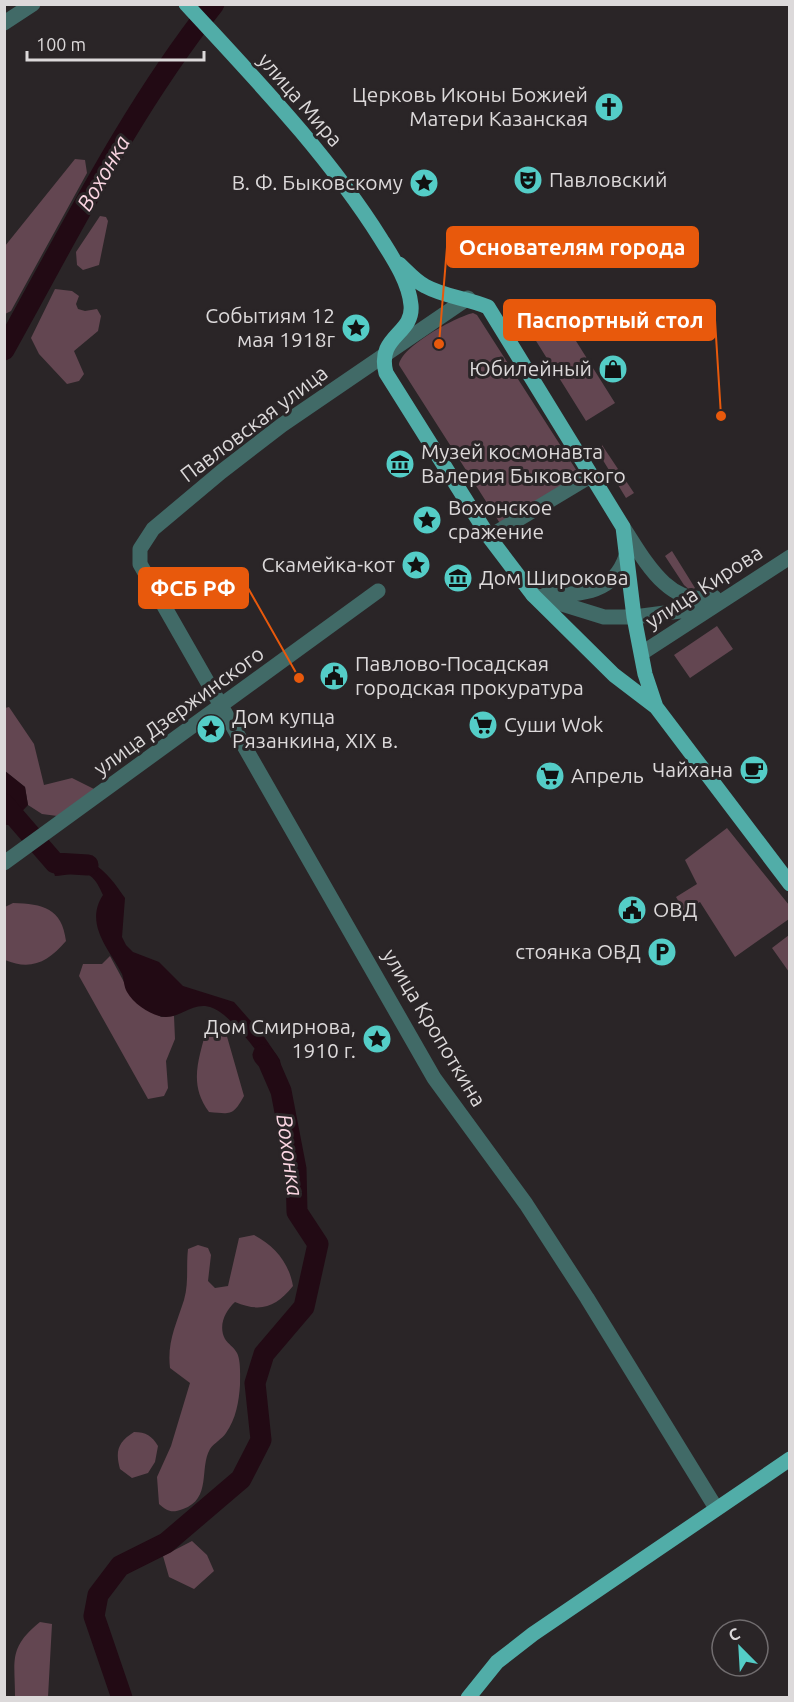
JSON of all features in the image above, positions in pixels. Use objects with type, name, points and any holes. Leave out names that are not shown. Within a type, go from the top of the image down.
[{"type":"main road","name":"улица Мира","points":[[186,4],[324,159],[360,205],[393,258]]},
{"type":"main road","points":[[393,258],[423,285],[445,295],[468,298],[488,307],[623,527],[634,617],[645,674],[657,707]]},
{"type":"main road","points":[[393,258],[412,305],[410,318],[387,346],[384,356],[387,373],[489,537],[533,595],[614,675],[657,707],[789,884]]},
{"type":"main road","points":[[468,1698],[497,1662],[533,1634],[789,1459]]},
{"type":"street","points":[[4,23],[33,4]]},
{"type":"street","name":"Павловская улица","points":[[139,556],[145,538],[153,529],[221,472],[282,425],[468,298]]},
{"type":"street","points":[[489,537],[591,475]]},
{"type":"street","points":[[623,527],[647,564],[673,591],[691,598],[705,600],[735,592]]},
{"type":"street","name":"улица Кропоткина","points":[[139,556],[147,577],[434,1078],[526,1204],[587,1298],[716,1508]]},
{"type":"street","points":[[533,595],[587,593],[599,588],[622,570],[626,556]]},
{"type":"street","name":"улица Кирова","points":[[642,653],[789,557]]},
{"type":"street","name":"улица Дзержинского","points":[[9,860],[378,591]]},
{"type":"street","points":[[533,595],[604,617],[634,617],[711,607]]},
{"type":"shaded area","points":[[75,159],[85,160],[87,173],[11,311],[5,314],[5,246]]},
{"type":"shaded area","points":[[100,216],[106,217],[108,221],[99,265],[83,270],[77,265],[76,252]]},
{"type":"shaded area","points":[[55,289],[72,291],[79,296],[76,304],[78,309],[85,311],[97,309],[101,316],[98,331],[74,351],[84,374],[79,381],[67,384],[39,354],[31,338]]},
{"type":"shaded area","points":[[513,304],[554,306],[615,403],[586,421]]},
{"type":"shaded area","points":[[473,313],[477,315],[582,479],[503,528],[399,365],[409,350],[430,334],[454,320]]},
{"type":"shaded area","points":[[602,445],[634,493],[626,498],[601,457]]},
{"type":"shaded area","points":[[672,551],[695,588],[691,591],[684,585],[665,556]]},
{"type":"shaded area","points":[[717,626],[733,649],[690,678],[674,655]]},
{"type":"shaded area","points":[[9,707],[34,744],[44,785],[72,778],[98,791],[65,817],[42,814],[28,805],[25,787],[5,771],[5,708]]},
{"type":"shaded area","points":[[5,771],[25,787],[28,805],[9,825],[5,825]]},
{"type":"shaded area","points":[[727,828],[789,905],[789,919],[735,957],[700,902],[684,911],[676,897],[697,884],[685,860]]},
{"type":"shaded area","points":[[83,859],[102,870],[125,898],[122,937],[126,945],[133,952],[159,962],[183,986],[234,1002],[263,1035],[280,1060],[282,1074],[276,1078],[273,1076],[243,1034],[214,1008],[197,1007],[167,1017],[150,1013],[133,1000],[126,990],[122,974],[100,936],[96,916],[103,895],[98,885],[94,879],[84,873],[55,876],[53,870],[59,864]]},
{"type":"shaded area","points":[[13,903],[33,905],[49,910],[60,921],[66,941],[53,954],[38,963],[23,965],[5,960],[5,907]]},
{"type":"shaded area","points":[[789,935],[789,972],[772,948]]},
{"type":"shaded area","points":[[110,956],[124,982],[161,1017],[174,1016],[175,1039],[166,1061],[168,1088],[164,1096],[148,1099],[79,976],[83,964],[102,964]]},
{"type":"shaded area","points":[[212,1024],[221,1025],[226,1033],[244,1096],[234,1110],[227,1113],[209,1112],[203,1102],[197,1081],[197,1071],[207,1027]]},
{"type":"shaded area","points":[[254,1235],[280,1256],[293,1286],[280,1299],[267,1306],[253,1307],[235,1302],[228,1310],[222,1324],[223,1334],[237,1353],[240,1364],[239,1397],[236,1410],[226,1433],[210,1449],[198,1498],[183,1509],[170,1511],[159,1504],[157,1477],[171,1446],[190,1383],[170,1368],[169,1359],[173,1334],[186,1294],[188,1249],[198,1245],[208,1248],[211,1255],[208,1281],[215,1288],[228,1286],[239,1238]]},
{"type":"shaded area","points":[[134,1432],[148,1435],[158,1446],[155,1462],[148,1473],[132,1478],[120,1469],[118,1452],[124,1439]]},
{"type":"shaded area","points":[[192,1541],[207,1555],[214,1571],[194,1589],[169,1577],[163,1556]]},
{"type":"shaded area","points":[[40,1622],[52,1624],[48,1697],[15,1697],[14,1664],[18,1647]]},
{"type":"waterway","name":"Вохонка","points":[[4,350],[128,129],[155,86],[214,4]]},
{"type":"waterway","name":"Вохонка","points":[[4,804],[55,863],[88,865]]},
{"type":"waterway","name":"Вохонка","points":[[122,1698],[94,1616],[98,1595],[120,1566],[166,1543],[241,1479],[261,1440],[255,1383],[264,1354],[304,1307],[318,1244],[297,1212],[296,1169],[281,1091],[263,1055]]},
{"type":"place","name":"Церковь Иконы Божией Матери Казанская","points":[[609,107]]},
{"type":"place","name":"Павловский","points":[[528,180]]},
{"type":"place","name":"В. Ф. Быковскому","points":[[424,183]]},
{"type":"place","name":"Событиям 12 мая 1918г","points":[[356,328]]},
{"type":"place","name":"Основателям города","points":[[439,344]]},
{"type":"place","name":"Юбилейный","points":[[613,369]]},
{"type":"place","name":"Паспортный стол","points":[[721,416]]},
{"type":"place","name":"Музей космонавта Валерия Быковского","points":[[400,464]]},
{"type":"place","name":"Вохонское сражение","points":[[427,520]]},
{"type":"place","name":"Скамейка-кот","points":[[416,565]]},
{"type":"place","name":"Дом Широкова","points":[[458,578]]},
{"type":"place","name":"Павлово-Посадская городская прокуратура","points":[[334,676]]},
{"type":"place","name":"ФСБ РФ","points":[[299,678]]},
{"type":"place","name":"Суши Wok","points":[[483,725]]},
{"type":"place","name":"Дом купца Рязанкина, XIX в.","points":[[211,729]]},
{"type":"place","name":"Чайхана","points":[[754,770]]},
{"type":"place","name":"Апрель","points":[[550,776]]},
{"type":"place","name":"ОВД","points":[[632,910]]},
{"type":"place","name":"стоянка ОВД","points":[[662,952]]},
{"type":"place","name":"Дом Смирнова, 1910 г.","points":[[377,1039]]}]
